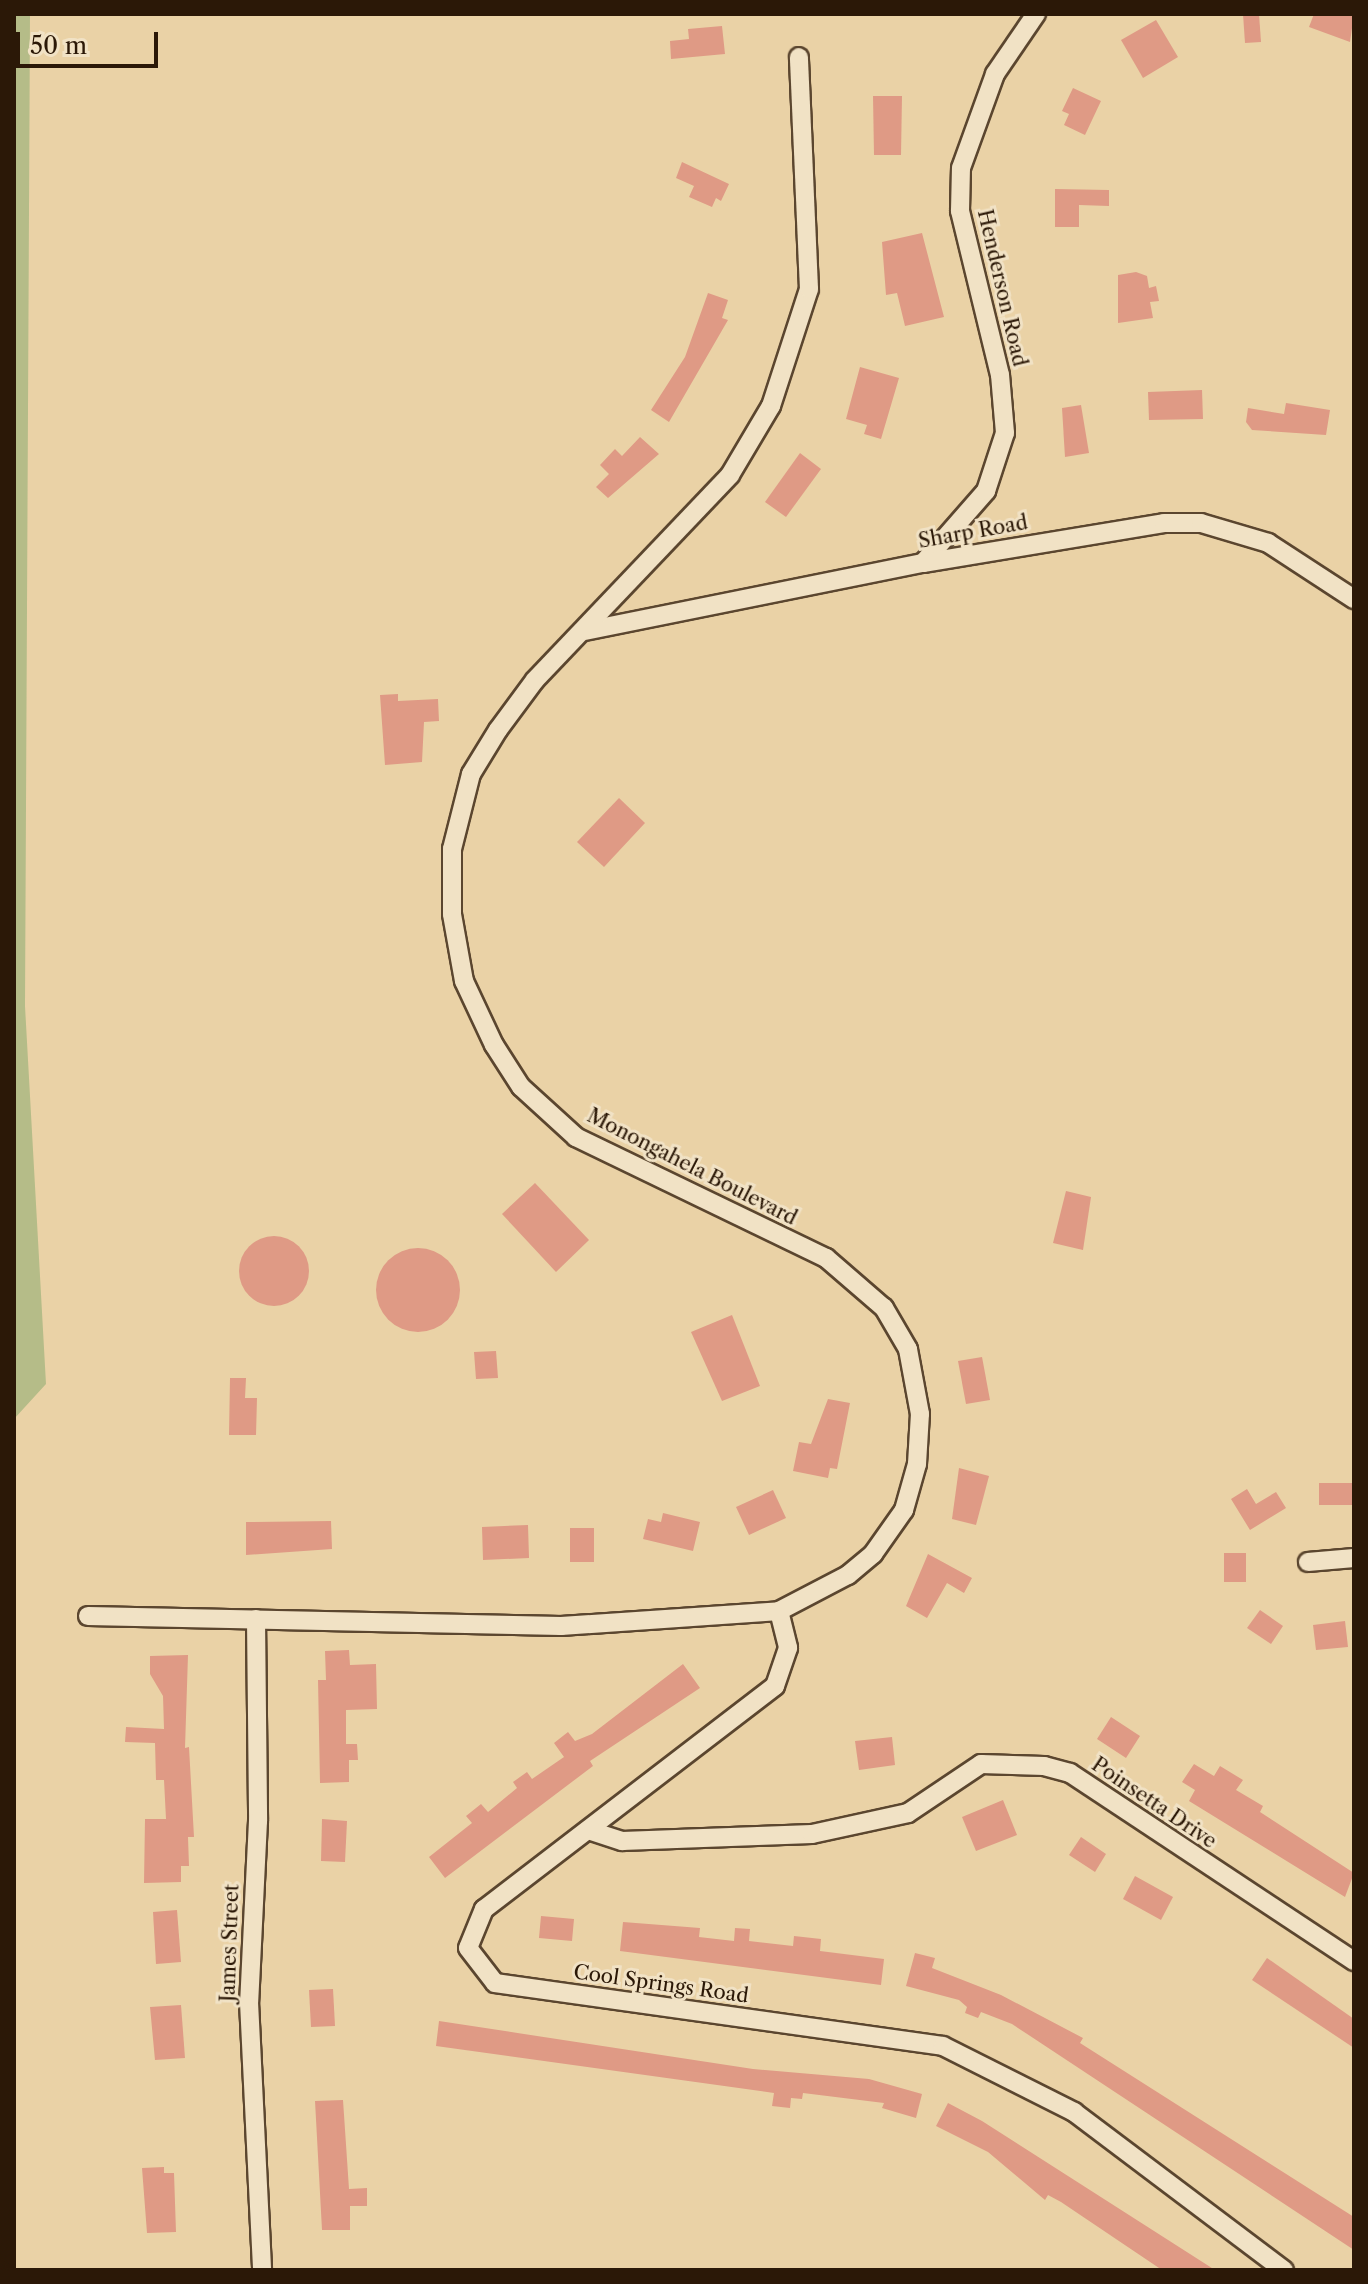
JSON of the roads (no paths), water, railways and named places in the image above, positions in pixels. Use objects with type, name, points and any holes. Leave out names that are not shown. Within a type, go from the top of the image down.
[{"type":"street","name":"Henderson Road","points":[[923,563],[986,491],[1005,433],[1000,375],[960,211],[961,168],[995,74],[1036,14]]},
{"type":"street","name":"Monongahela Boulevard","points":[[88,1616],[561,1626],[779,1611],[848,1575],[873,1554],[904,1510],[920,1438],[908,1349],[869,1290],[826,1258],[576,1137],[521,1087],[464,981],[452,914],[452,849],[471,774],[535,680],[585,631],[730,475],[771,406],[809,289],[799,57]]},
{"type":"street","name":"Sharp Road","points":[[585,631],[923,563],[1164,523],[1201,523],[1268,543],[1354,599]]},
{"type":"street","points":[[1308,1562],[1354,1558]]},
{"type":"street","name":"Cool Springs Road","points":[[779,1611],[788,1648],[775,1686],[484,1909],[468,1948],[495,1983],[943,2046],[1074,2112],[1284,2270]]},
{"type":"street","name":"James Street","points":[[256,1619],[258,1821],[249,2002],[262,2270]]},
{"type":"street","name":"Poinsetta Drive","points":[[588,1830],[622,1841],[812,1834],[908,1813],[981,1764],[1044,1766],[1070,1773],[1354,1961]]}]
